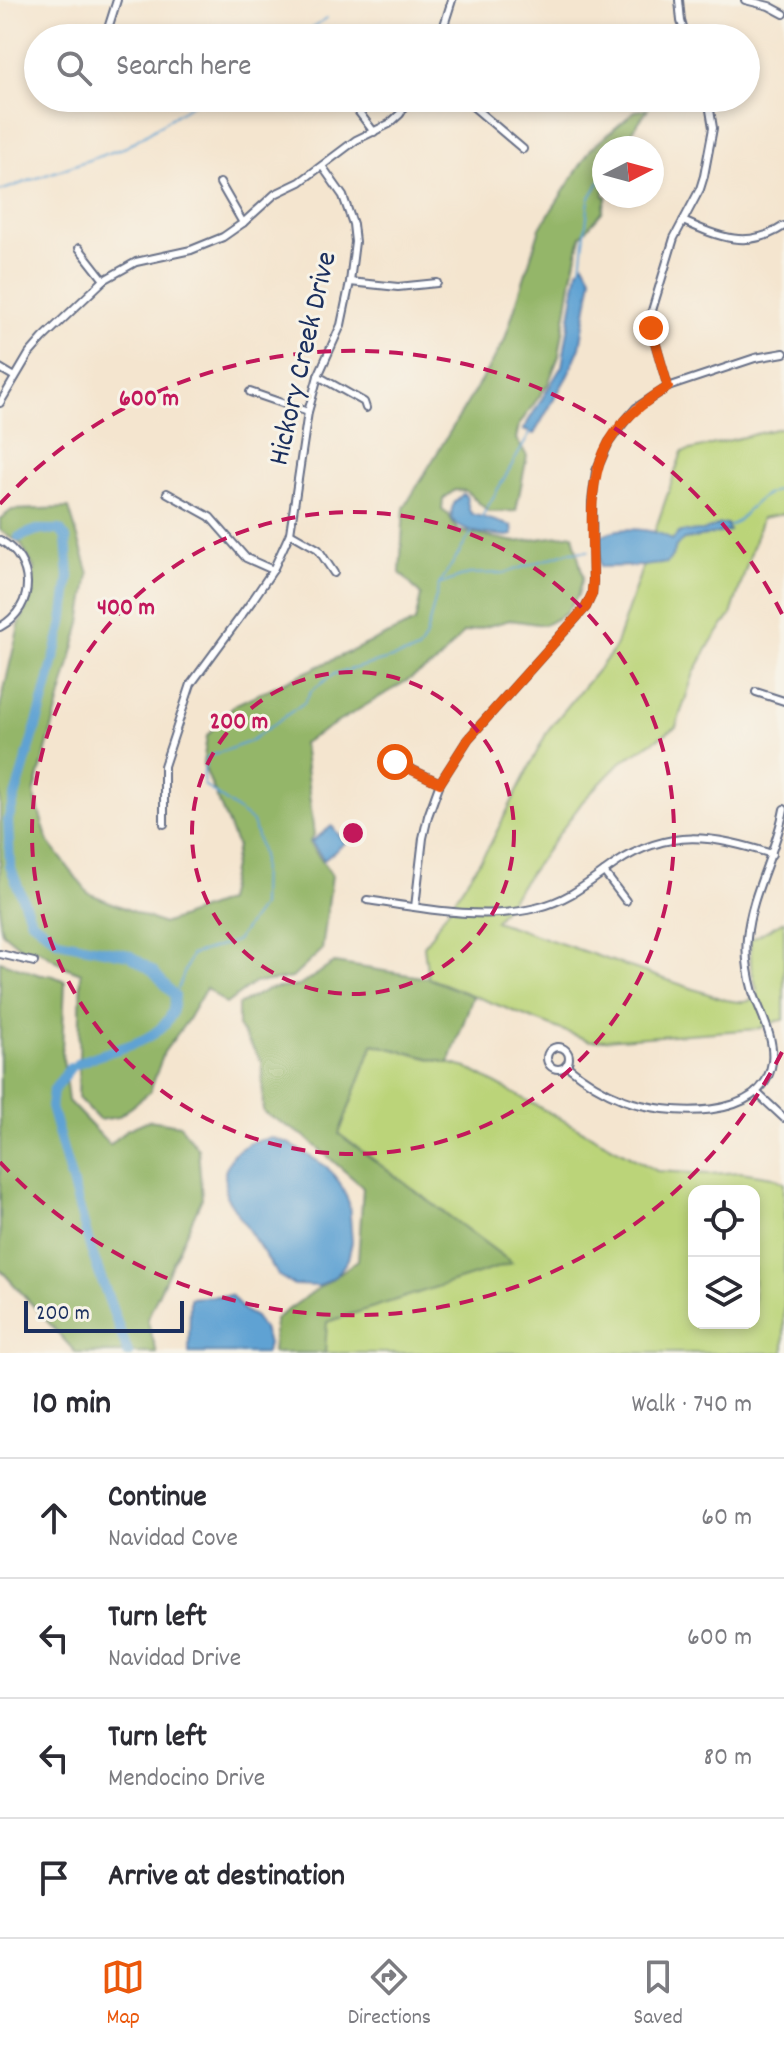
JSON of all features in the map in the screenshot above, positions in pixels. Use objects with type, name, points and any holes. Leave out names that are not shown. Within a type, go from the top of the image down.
[{"type":"street","points":[[109,24],[117,0]]},
{"type":"street","points":[[444,24],[452,0]]},
{"type":"street","points":[[682,24],[679,0],[690,0]]},
{"type":"street","points":[[745,0],[769,6],[784,14]]},
{"type":"street","points":[[359,112],[374,132]]},
{"type":"street","points":[[0,403],[29,354],[104,280],[139,261],[205,246],[223,237],[275,194],[300,182],[348,145],[389,124],[401,112]]},
{"type":"street","points":[[479,112],[523,149]]},
{"type":"street","points":[[668,387],[651,328],[651,314],[674,238],[704,176],[713,128],[710,112]]},
{"type":"street","name":"Hickory Creek Drive","points":[[164,824],[164,766],[191,684],[273,570],[290,533],[308,412],[318,376],[341,325],[355,242],[353,224],[343,196],[322,166]]},
{"type":"street","points":[[220,183],[243,223]]},
{"type":"street","points":[[683,221],[709,233],[740,240],[774,233],[784,226]]},
{"type":"street","points":[[79,248],[104,280]]},
{"type":"street","points":[[350,282],[398,287],[437,283]]},
{"type":"street","points":[[415,907],[423,838],[440,783],[468,739],[586,607],[592,594],[592,515],[596,471],[609,442],[636,408],[668,387],[755,358],[784,353]]},
{"type":"street","points":[[0,368],[15,377]]},
{"type":"street","points":[[318,376],[364,402],[366,408]]},
{"type":"street","points":[[250,392],[308,412]]},
{"type":"street","points":[[167,493],[210,517],[246,558],[273,570]]},
{"type":"street","points":[[290,533],[318,549],[334,573]]},
{"type":"street","points":[[0,540],[21,558],[27,587],[14,617],[0,627]]},
{"type":"street","points":[[756,692],[784,701]]},
{"type":"street","points":[[392,760],[440,783]]},
{"type":"street","points":[[566,1065],[610,1094],[655,1108],[685,1110],[727,1107],[756,1092],[770,1073],[772,1048],[749,976],[747,938],[749,919],[784,809]]},
{"type":"street","points":[[367,900],[450,912],[522,911],[570,896],[637,851],[678,839],[719,839],[772,854]]},
{"type":"street","points":[[604,872],[626,901]]},
{"type":"street","points":[[0,954],[34,962]]},
{"type":"street","points":[[756,1092],[784,1118]]},
{"type":"green space","points":[[634,112],[646,112],[629,136],[606,136]]},
{"type":"green space","points":[[592,148],[592,208],[603,208],[581,236],[559,356],[548,384],[519,425],[516,439],[527,456],[516,511],[489,512],[466,491],[455,490],[443,499],[442,510],[459,531],[516,542],[573,534],[583,577],[578,595],[565,614],[544,625],[510,620],[463,633],[438,662],[303,743],[314,835],[309,843],[332,875],[322,950],[292,978],[254,983],[226,1004],[206,988],[164,1052],[150,1092],[118,1117],[99,1120],[78,1098],[81,973],[37,949],[24,950],[2,932],[0,922],[0,707],[19,625],[33,593],[34,568],[21,544],[0,530],[0,519],[12,510],[69,508],[89,574],[81,623],[34,794],[48,841],[88,893],[163,924],[226,901],[237,846],[203,764],[207,736],[234,705],[415,622],[421,595],[400,573],[404,508],[504,342],[540,228]]},
{"type":"green space","points":[[784,427],[784,514],[762,518],[731,615],[694,673],[676,727],[621,762],[583,801],[495,921],[726,1000],[740,1002],[751,1000],[758,994],[751,967],[750,940],[784,921],[784,1020],[758,1029],[590,1041],[428,978],[424,946],[490,845],[548,730],[614,650],[682,452]]},
{"type":"green space","points":[[0,961],[65,981],[62,1050],[68,1101],[110,1145],[126,1130],[149,1120],[180,1125],[198,1149],[202,1198],[147,1319],[157,1353],[76,1353],[0,1269]]},
{"type":"green space","points":[[334,963],[428,978],[473,996],[449,1063],[373,1044],[339,1134],[512,1263],[327,1322],[325,1353],[272,1353],[275,1319],[358,1260],[363,1187],[304,1136],[263,1112],[262,1062],[238,1026],[238,1005],[268,989],[299,986]]},
{"type":"green space","points":[[373,1044],[467,1068],[657,1171],[741,1172],[773,1177],[784,1183],[784,1353],[299,1353],[387,1239],[339,1134]]},
{"type":"water","points":[[584,263],[592,278],[580,347],[568,375],[534,434],[523,430],[562,366],[578,270]]},
{"type":"water","points":[[463,494],[472,514],[512,526],[513,535],[484,534],[466,530],[454,522],[452,509]]},
{"type":"water","points":[[727,524],[729,531],[684,540],[676,546],[667,563],[600,567],[598,537],[610,532],[646,530],[672,540],[680,532],[703,531]]},
{"type":"water","points":[[332,826],[345,843],[324,860],[311,842]]},
{"type":"water","points":[[272,1138],[288,1143],[327,1167],[340,1183],[349,1203],[352,1242],[348,1259],[337,1275],[319,1286],[294,1285],[279,1276],[226,1196],[225,1171],[233,1154],[251,1142]]},
{"type":"water","points":[[231,1295],[263,1329],[268,1343],[266,1353],[189,1353],[190,1298]]},
{"type":"waterway","points":[[318,24],[327,18]]},
{"type":"waterway","points":[[0,191],[126,147],[180,112]]},
{"type":"waterway","points":[[581,268],[592,194]]},
{"type":"waterway","points":[[480,520],[531,432]]},
{"type":"waterway","points":[[730,526],[763,497],[784,488]]},
{"type":"waterway","points":[[19,537],[37,530],[60,530],[66,538],[69,577],[63,623],[43,703],[8,820],[10,866],[31,920],[58,941],[129,955],[153,971],[175,996],[171,1015],[153,1034],[77,1064]]},
{"type":"waterway","points":[[175,996],[191,955],[236,941],[261,907],[262,855],[253,822],[204,785],[207,757],[249,742],[305,702],[311,691],[334,674],[418,651],[425,639],[439,585],[472,532]]},
{"type":"waterway","points":[[441,584],[469,574],[505,573],[569,552],[589,551]]},
{"type":"waterway","points":[[70,1068],[53,1091],[51,1107],[91,1250],[128,1353]]},
{"type":"route","points":[[395,762],[440,783],[468,739],[586,607],[592,594],[593,581],[592,502],[596,471],[609,442],[636,408],[668,387],[651,328]]}]
